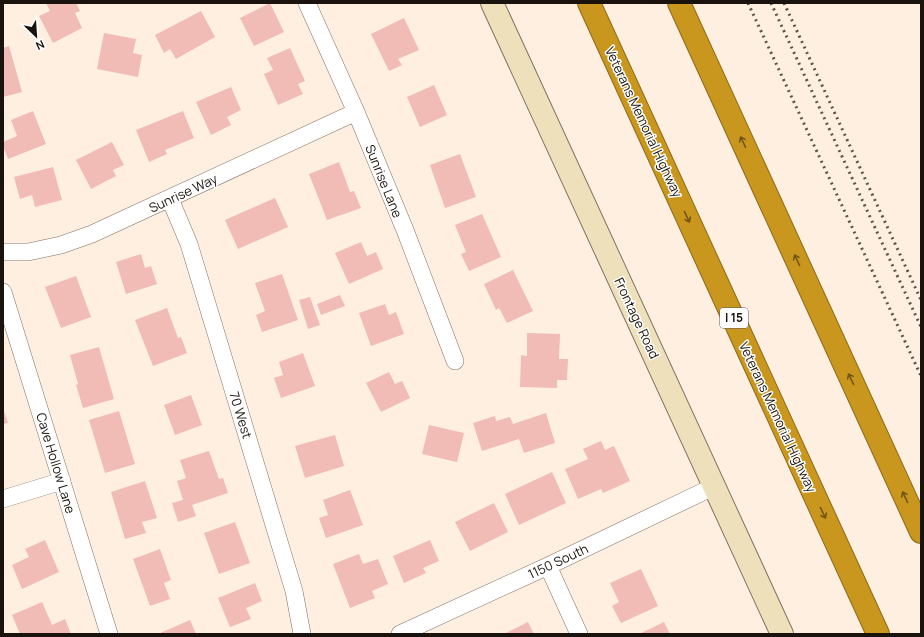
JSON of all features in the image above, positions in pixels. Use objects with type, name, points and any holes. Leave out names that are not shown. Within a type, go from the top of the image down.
[{"type":"highway","name":"Veterans Memorial Highway","points":[[589,3],[878,634]]},
{"type":"highway","points":[[679,3],[921,532]]},
{"type":"street","name":"Sunrise Lane","points":[[307,3],[356,112],[405,230],[455,361]]},
{"type":"street","name":"Frontage Road","points":[[492,3],[782,634]]},
{"type":"street","name":"Sunrise Way","points":[[3,252],[28,252],[62,246],[170,199],[356,112]]},
{"type":"street","name":"70 West","points":[[170,199],[189,244],[294,591],[302,634]]},
{"type":"street","name":"Cave Hollow Lane","points":[[3,292],[108,634]]},
{"type":"street","points":[[3,499],[62,481]]},
{"type":"street","name":"1150 South","points":[[400,634],[548,566],[714,486]]},
{"type":"street","points":[[548,566],[579,634]]},
{"type":"building","points":[[46,3],[76,3],[80,11],[75,13],[82,28],[53,43],[39,16],[50,11]]},
{"type":"building","points":[[270,3],[284,32],[254,46],[240,18]]},
{"type":"building","points":[[201,11],[215,37],[176,59],[170,49],[164,53],[155,35]]},
{"type":"building","points":[[404,18],[419,50],[398,59],[402,65],[389,71],[371,34]]},
{"type":"building","points":[[104,33],[136,39],[133,53],[142,55],[138,77],[97,69]]},
{"type":"building","points":[[9,46],[22,92],[3,97],[3,48]]},
{"type":"building","points":[[290,48],[305,81],[298,84],[303,94],[278,105],[264,74],[273,70],[267,58]]},
{"type":"building","points":[[434,85],[447,115],[420,127],[407,97]]},
{"type":"building","points":[[231,87],[241,110],[227,117],[231,125],[211,135],[196,102]]},
{"type":"building","points":[[33,111],[46,144],[8,159],[3,142],[17,136],[11,120]]},
{"type":"building","points":[[183,111],[194,138],[165,150],[167,154],[149,162],[136,130]]},
{"type":"building","points":[[112,142],[124,165],[113,170],[116,176],[91,189],[76,160]]},
{"type":"building","points":[[460,154],[476,197],[445,208],[430,165]]},
{"type":"building","points":[[339,162],[350,192],[354,191],[361,208],[327,220],[309,174]]},
{"type":"building","points":[[53,167],[62,200],[35,207],[32,195],[20,199],[14,177]]},
{"type":"building","points":[[275,198],[288,227],[238,249],[225,220]]},
{"type":"building","points":[[482,214],[501,257],[469,271],[461,254],[466,252],[455,225]]},
{"type":"building","points":[[361,242],[367,256],[376,252],[383,269],[349,284],[335,253]]},
{"type":"building","points":[[141,254],[145,268],[151,266],[157,284],[126,294],[116,262]]},
{"type":"building","points":[[513,270],[533,311],[507,323],[499,308],[496,310],[484,284]]},
{"type":"building","points":[[282,274],[298,320],[262,332],[256,315],[265,311],[255,283]]},
{"type":"building","points":[[76,276],[91,317],[61,328],[45,287]]},
{"type":"building","points":[[340,295],[345,306],[321,315],[317,304]]},
{"type":"building","points":[[310,297],[320,325],[308,329],[299,300]]},
{"type":"building","points":[[385,304],[389,315],[396,312],[404,334],[371,346],[359,313]]},
{"type":"building","points":[[167,308],[178,338],[181,337],[187,353],[153,366],[135,320]]},
{"type":"building","points":[[527,333],[560,334],[559,359],[568,359],[567,380],[557,380],[557,388],[520,387],[521,355],[527,356]]},
{"type":"building","points":[[99,347],[114,399],[83,408],[76,385],[78,384],[70,355]]},
{"type":"building","points":[[303,353],[315,386],[281,398],[274,378],[283,375],[279,362]]},
{"type":"building","points":[[389,372],[395,384],[402,381],[410,398],[381,412],[366,383]]},
{"type":"building","points":[[191,395],[202,425],[175,435],[164,405]]},
{"type":"building","points":[[3,409],[8,423],[3,424]]},
{"type":"building","points":[[119,411],[135,464],[105,473],[89,420]]},
{"type":"building","points":[[546,413],[555,443],[524,453],[519,439],[482,451],[473,423],[495,416],[496,421],[510,417],[513,424]]},
{"type":"building","points":[[429,425],[464,433],[457,462],[422,454]]},
{"type":"building","points":[[335,435],[344,466],[305,478],[295,446]]},
{"type":"building","points":[[601,441],[605,450],[614,446],[630,481],[603,493],[601,489],[578,499],[565,469],[588,459],[583,449]]},
{"type":"building","points":[[209,451],[219,479],[223,478],[228,493],[192,505],[196,516],[178,522],[172,503],[183,500],[177,481],[186,478],[180,460]]},
{"type":"building","points":[[552,472],[566,503],[519,525],[505,494]]},
{"type":"building","points":[[145,481],[157,518],[142,522],[146,533],[125,539],[111,492]]},
{"type":"building","points":[[350,490],[363,525],[326,538],[319,518],[328,515],[323,500]]},
{"type":"building","points":[[494,503],[508,532],[470,551],[455,522]]},
{"type":"building","points":[[235,522],[250,563],[219,574],[204,533]]},
{"type":"building","points":[[45,540],[59,572],[22,589],[12,565],[29,557],[25,549]]},
{"type":"building","points":[[430,540],[439,561],[423,568],[426,573],[404,583],[393,556]]},
{"type":"building","points":[[160,549],[171,580],[164,583],[170,599],[150,606],[133,559]]},
{"type":"building","points":[[359,554],[363,564],[378,559],[388,584],[372,591],[375,598],[350,608],[333,564]]},
{"type":"building","points":[[641,569],[658,606],[621,623],[612,606],[619,602],[610,583]]},
{"type":"building","points":[[255,583],[262,601],[246,608],[251,619],[230,627],[218,598]]},
{"type":"building","points":[[42,602],[52,625],[65,619],[71,634],[20,634],[12,615]]},
{"type":"building","points":[[190,620],[196,634],[158,634]]},
{"type":"building","points":[[528,622],[534,634],[504,634]]},
{"type":"building","points":[[664,622],[670,634],[639,634]]},
{"type":"railway","points":[[748,3],[921,376]]},
{"type":"railway","points":[[771,3],[921,327]]},
{"type":"railway","points":[[784,3],[921,300]]}]
